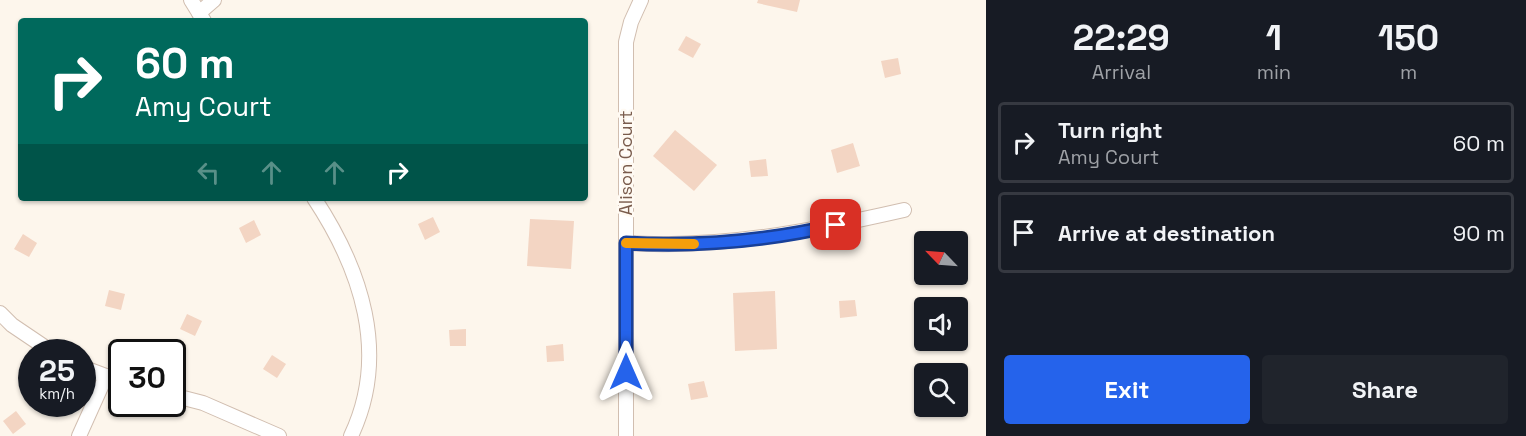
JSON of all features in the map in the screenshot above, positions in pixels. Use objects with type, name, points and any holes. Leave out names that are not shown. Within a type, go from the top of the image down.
[{"type":"street","points":[[191,0],[202,17],[214,0]]},
{"type":"street","name":"Alison Court","points":[[626,436],[627,42],[631,22],[641,0]]},
{"type":"street","points":[[316,201],[342,243],[364,306],[371,364],[364,410],[351,436]]},
{"type":"street","points":[[626,243],[675,246],[744,241],[814,231],[904,210]]},
{"type":"street","points":[[0,314],[33,339]]},
{"type":"street","points":[[79,436],[106,376],[96,372]]},
{"type":"street","points":[[186,399],[203,403],[279,436]]},
{"type":"building","points":[[758,0],[800,0],[797,12],[757,3]]},
{"type":"building","points":[[686,36],[701,44],[693,58],[678,50]]},
{"type":"building","points":[[898,58],[901,74],[885,78],[881,61]]},
{"type":"building","points":[[675,130],[717,165],[694,191],[653,156]]},
{"type":"building","points":[[853,143],[860,166],[837,173],[831,150]]},
{"type":"building","points":[[766,159],[768,176],[751,177],[749,161]]},
{"type":"building","points":[[433,217],[440,232],[425,240],[418,224]]},
{"type":"building","points":[[530,219],[574,221],[571,269],[527,266]]},
{"type":"building","points":[[254,220],[261,235],[246,243],[239,228]]},
{"type":"building","points":[[23,234],[37,243],[29,257],[14,249]]},
{"type":"building","points":[[109,290],[125,294],[121,310],[105,306]]},
{"type":"building","points":[[775,291],[777,349],[735,351],[733,293]]},
{"type":"building","points":[[855,300],[857,316],[840,318],[839,301]]},
{"type":"building","points":[[187,314],[202,321],[195,336],[180,329]]},
{"type":"building","points":[[466,329],[466,346],[450,346],[449,330]]},
{"type":"building","points":[[563,344],[564,361],[547,362],[546,346]]},
{"type":"building","points":[[272,355],[286,364],[277,378],[263,369]]},
{"type":"building","points":[[704,381],[708,397],[691,400],[688,384]]},
{"type":"building","points":[[16,411],[18,417],[26,424],[13,434],[3,421]]},
{"type":"slow traffic","points":[[626,243],[675,246],[694,244]]},
{"type":"route","points":[[626,372],[626,243],[675,246],[744,241],[814,231],[836,225]]}]
